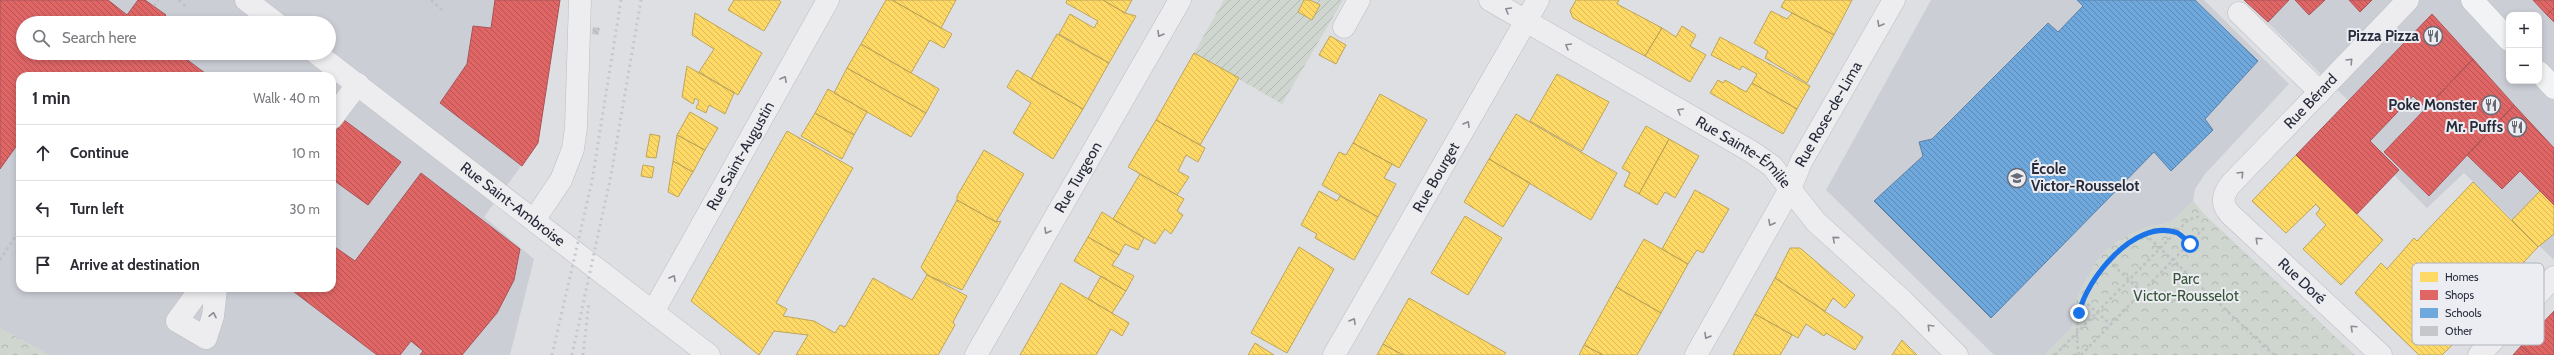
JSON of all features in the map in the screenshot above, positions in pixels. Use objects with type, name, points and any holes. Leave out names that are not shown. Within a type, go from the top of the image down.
[{"type":"main road","points":[[2472,0],[2506,37]]},
{"type":"main road","points":[[2542,75],[2554,88]]},
{"type":"street","points":[[246,0],[267,16]]},
{"type":"street","points":[[534,220],[561,180],[573,149],[576,127],[580,0]]},
{"type":"street","name":"Rue Saint-Augustin","points":[[653,312],[828,0]]},
{"type":"street","name":"Rue Turgeon","points":[[976,355],[1180,0]]},
{"type":"street","points":[[1344,27],[1360,0]]},
{"type":"street","name":"Rue Sainte-Émilie","points":[[1490,0],[1760,156],[1772,166],[1816,222],[1902,300],[1957,355]]},
{"type":"street","name":"Rue Bourget","points":[[1334,355],[1538,0]]},
{"type":"street","name":"Rue Rose-de-Lima","points":[[1696,355],[1790,189],[1801,162],[1894,0]]},
{"type":"street","name":"Rue Bérard","points":[[2218,214],[2224,195],[2230,185],[2408,0]]},
{"type":"street","points":[[2239,13],[2320,92]]},
{"type":"street","name":"Rue Saint-Ambroise","points":[[325,60],[710,355]]},
{"type":"street","points":[[336,113],[358,84]]},
{"type":"street","name":"Rue Doré","points":[[2218,214],[2230,214],[2381,355]]},
{"type":"street","points":[[2544,289],[2553,280]]},
{"type":"street","points":[[198,292],[177,321],[206,338],[213,316],[216,292]]},
{"type":"street","points":[[2479,355],[2489,345]]},
{"type":"path","points":[[154,6],[158,0]]},
{"type":"path","points":[[179,0],[185,6]]},
{"type":"path","points":[[430,0],[444,12]]},
{"type":"path","points":[[2055,355],[2188,220],[2204,214]]},
{"type":"path","points":[[2080,355],[2218,214]]},
{"type":"path","points":[[2080,355],[2076,334],[2083,300],[2095,278],[2109,261],[2128,243],[2145,234],[2165,230],[2177,232],[2190,244]]},
{"type":"path","points":[[2145,234],[2274,355]]},
{"type":"path","points":[[0,260],[16,235]]},
{"type":"path","points":[[2109,261],[2142,292]]},
{"type":"path","points":[[2083,300],[2110,324]]},
{"type":"path","points":[[2096,339],[2099,343]]},
{"type":"shaded area","points":[[0,0],[560,0],[538,143],[484,217],[534,259],[510,355],[49,355],[0,328]]},
{"type":"shaded area","name":"École Victor-Rousselot","points":[[1931,0],[2204,0],[2289,84],[2205,174],[2195,189],[2193,201],[2170,223],[2146,227],[2117,242],[2096,262],[2075,304],[2072,327],[2045,355],[1994,355],[1826,190]]},
{"type":"shaded area","points":[[2244,0],[2554,0],[2554,260],[2464,173],[2427,208],[2337,118],[2352,104]]},
{"type":"green space","points":[[1224,0],[1343,0],[1282,104],[1194,53]]},
{"type":"green space","name":"Parc Victor-Rousselot","points":[[2193,201],[2204,214],[2355,355],[2045,355],[2072,327],[2075,304],[2081,288],[2096,262],[2105,251],[2130,234],[2146,227],[2170,223]]},
{"type":"green space","points":[[0,328],[49,355],[0,355]]},
{"type":"building: Homes","points":[[734,0],[779,0],[781,2],[764,31],[728,10]]},
{"type":"building: Homes","points":[[886,0],[892,0],[952,34],[944,48],[930,40],[911,73],[861,44]]},
{"type":"building: Homes","points":[[892,0],[956,0],[941,28]]},
{"type":"building: Homes","points":[[1067,0],[1103,0],[1125,13],[1136,16],[1109,63],[1059,34],[1070,14],[1094,28],[1098,21],[1066,3]]},
{"type":"building: Homes","points":[[1103,0],[1132,0],[1125,13]]},
{"type":"building: Homes","points":[[1304,0],[1310,0],[1320,5],[1312,20],[1298,12]]},
{"type":"building: Homes","points":[[1576,0],[1619,0],[1617,4],[1662,28],[1645,56],[1573,18],[1570,11]]},
{"type":"building: Homes","points":[[1785,0],[1852,0],[1834,35],[1781,7]]},
{"type":"building: Homes","points":[[1771,11],[1787,19],[1792,13],[1834,35],[1807,83],[1765,58],[1768,51],[1754,43]]},
{"type":"building: Homes","points":[[695,13],[762,53],[738,95],[699,72],[714,49],[692,35]]},
{"type":"building: Homes","points":[[1682,26],[1696,35],[1690,46],[1706,55],[1690,82],[1645,56],[1662,28],[1676,37]]},
{"type":"building: Homes","points":[[1057,34],[1109,63],[1083,109],[1031,79]]},
{"type":"building: Homes","points":[[1330,36],[1346,45],[1336,64],[1319,55]]},
{"type":"building: Homes","points":[[1720,37],[1810,86],[1797,109],[1752,83],[1757,74],[1742,66],[1740,70],[1711,55]]},
{"type":"building: Homes","points":[[861,44],[939,89],[926,113],[847,68]]},
{"type":"building: Homes","points":[[1194,53],[1239,78],[1200,145],[1156,120]]},
{"type":"building: Homes","points":[[687,66],[734,93],[725,114],[709,105],[706,113],[696,108],[699,101],[695,98],[693,104],[682,97]]},
{"type":"building: Homes","points":[[847,68],[926,113],[911,137],[834,93]]},
{"type":"building: Homes","points":[[1017,70],[1083,109],[1053,159],[1013,133],[1031,103],[1007,87]]},
{"type":"building: Homes","points":[[1557,74],[1609,102],[1582,151],[1530,121]]},
{"type":"building: Homes","points":[[1718,80],[1723,83],[1725,80],[1746,92],[1752,83],[1797,109],[1783,134],[1710,93]]},
{"type":"building: Homes","points":[[828,89],[867,112],[854,135],[815,113]]},
{"type":"building: Homes","points":[[1380,94],[1427,120],[1399,168],[1353,143]]},
{"type":"building: Homes","points":[[690,112],[718,128],[705,150],[677,135]]},
{"type":"building: Homes","points":[[815,113],[854,135],[842,159],[801,136]]},
{"type":"building: Homes","points":[[1516,114],[1617,173],[1591,220],[1489,159]]},
{"type":"building: Homes","points":[[1156,120],[1205,148],[1198,162],[1186,155],[1178,171],[1189,177],[1177,195],[1128,167]]},
{"type":"building: Homes","points":[[1646,126],[1669,139],[1639,194],[1624,186],[1630,173],[1622,168]]},
{"type":"building: Homes","points":[[787,131],[853,168],[776,303],[787,309],[783,316],[814,321],[835,333],[840,325],[845,327],[873,278],[912,300],[927,275],[967,296],[953,322],[955,325],[938,355],[796,355],[808,335],[774,331],[759,355],[691,301]]},
{"type":"building: Homes","points":[[650,134],[660,136],[656,158],[646,157]]},
{"type":"building: Homes","points":[[677,135],[705,150],[693,172],[673,161]]},
{"type":"building: Homes","points":[[1669,139],[1699,156],[1675,198],[1665,192],[1657,205],[1639,194]]},
{"type":"building: Homes","points":[[1353,143],[1392,164],[1384,178],[1396,184],[1378,217],[1322,185],[1339,152],[1346,155]]},
{"type":"building: Homes","points":[[984,150],[1024,174],[996,222],[957,200],[957,196]]},
{"type":"building: Homes","points":[[2296,155],[2383,240],[2341,285],[2303,249],[2326,225],[2316,214],[2320,209],[2316,204],[2286,233],[2252,201]]},
{"type":"building: Homes","points":[[1489,159],[1530,183],[1503,227],[1464,202]]},
{"type":"building: Homes","points":[[673,161],[693,172],[678,197],[668,192]]},
{"type":"building: Homes","points":[[643,165],[654,167],[652,178],[641,176]]},
{"type":"building: Homes","points":[[1140,174],[1184,199],[1177,211],[1183,215],[1171,234],[1165,229],[1155,244],[1113,219]]},
{"type":"building: Homes","points":[[2473,182],[2538,247],[2523,263],[2412,263],[2412,345],[2452,345],[2442,355],[2419,355],[2355,293],[2381,263],[2387,269],[2414,238],[2417,241]]},
{"type":"building: Homes","points":[[1695,190],[1729,209],[1703,253],[1697,250],[1688,264],[1662,249]]},
{"type":"building: Homes","points":[[1319,191],[1337,201],[1340,196],[1378,217],[1354,260],[1315,238],[1317,234],[1301,225]]},
{"type":"building: Homes","points":[[2540,191],[2554,205],[2554,234],[2538,247],[2512,220]]},
{"type":"building: Homes","points":[[957,200],[996,222],[1001,221],[962,290],[927,275],[921,267]]},
{"type":"building: Homes","points":[[1102,212],[1144,238],[1138,250],[1125,244],[1119,255],[1088,237]]},
{"type":"building: Homes","points":[[1465,216],[1502,238],[1468,295],[1431,273]]},
{"type":"building: Homes","points":[[1088,237],[1119,255],[1112,265],[1134,276],[1126,291],[1074,261]]},
{"type":"building: Homes","points":[[1644,239],[1688,264],[1661,313],[1616,287]]},
{"type":"building: Homes","points":[[1299,247],[1334,269],[1287,353],[1251,333]]},
{"type":"building: Homes","points":[[1790,248],[1800,248],[1855,295],[1845,308],[1833,298],[1825,311],[1775,278]]},
{"type":"building: Homes","points":[[1101,276],[1126,291],[1112,313],[1088,299]]},
{"type":"building: Homes","points":[[1775,278],[1863,337],[1855,350],[1826,333],[1824,336],[1806,324],[1798,338],[1755,314]]},
{"type":"building: Homes","points":[[1061,283],[1129,323],[1122,336],[1111,329],[1096,355],[1020,355]]},
{"type":"building: Homes","points":[[1616,287],[1661,313],[1637,355],[1603,355],[1584,345]]},
{"type":"building: Homes","points":[[1409,298],[1506,353],[1504,355],[1403,355],[1383,344]]},
{"type":"building: Homes","points":[[1755,314],[1792,335],[1780,355],[1733,355]]},
{"type":"building: Homes","points":[[1902,340],[1917,355],[1892,355]]},
{"type":"building: Homes","points":[[1255,343],[1274,355],[1248,355]]},
{"type":"building: Homes","points":[[1383,344],[1403,355],[1377,355]]},
{"type":"building: Homes","points":[[1584,345],[1603,355],[1579,355]]},
{"type":"building: Shops","points":[[0,0],[108,0],[127,15],[138,0],[145,0],[166,15],[16,16],[16,60],[187,60],[204,72],[16,72],[16,147],[0,169]]},
{"type":"building: Shops","points":[[495,0],[560,0],[538,143],[522,166],[440,103],[467,64],[473,26],[491,28]]},
{"type":"building: Shops","points":[[2244,0],[2289,0],[2268,22]]},
{"type":"building: Shops","points":[[2295,0],[2325,0],[2309,15]]},
{"type":"building: Shops","points":[[2349,0],[2372,0],[2360,12]]},
{"type":"building: Shops","points":[[2533,0],[2554,0],[2554,8],[2547,15]]},
{"type":"building: Shops","points":[[2554,8],[2554,22],[2547,15]]},
{"type":"building: Shops","points":[[2432,14],[2473,59],[2426,108],[2413,96],[2370,141],[2399,170],[2357,214],[2296,155]]},
{"type":"building: Shops","points":[[2473,59],[2514,105],[2429,196],[2384,152]]},
{"type":"building: Shops","points":[[2514,105],[2554,148],[2554,205],[2520,171],[2502,189],[2467,155]]},
{"type":"building: Shops","points":[[344,120],[401,162],[368,205],[336,182],[336,131]]},
{"type":"building: Shops","points":[[421,173],[520,249],[514,280],[497,313],[462,355],[420,355],[423,351],[411,341],[400,355],[377,355],[294,292],[336,292],[336,248],[355,261]]},
{"type":"building: Shops","points":[[2554,311],[2554,355],[2531,355],[2521,346],[2544,345],[2544,322]]},
{"type":"building: Shops","points":[[2521,346],[2531,355],[2513,355]]},
{"type":"building: Schools","points":[[2077,0],[2195,0],[2258,61],[2205,119],[2213,130],[2171,171],[2154,152],[1991,318],[1874,201],[1923,156],[1919,142],[1932,139],[2048,23],[2058,32],[2083,6]]},
{"type":"building: Other","points":[[593,27],[600,28],[598,35],[592,34]]},
{"type":"railway","points":[[552,355],[592,181],[621,0]]},
{"type":"railway","points":[[572,355],[611,175],[641,0]]},
{"type":"railway","points":[[583,355],[589,302]]},
{"type":"place","name":"Pizza Pizza","points":[[2433,36]]},
{"type":"place","name":"Poke Monster","points":[[2491,105]]},
{"type":"place","name":"Mr. Puffs","points":[[2517,127]]},
{"type":"place","name":"École Victor-Rousselot","points":[[2017,178]]},
{"type":"route","points":[[2079,313],[2085,295],[2095,278],[2109,261],[2128,243],[2145,234],[2165,230],[2177,232],[2190,244]]}]
